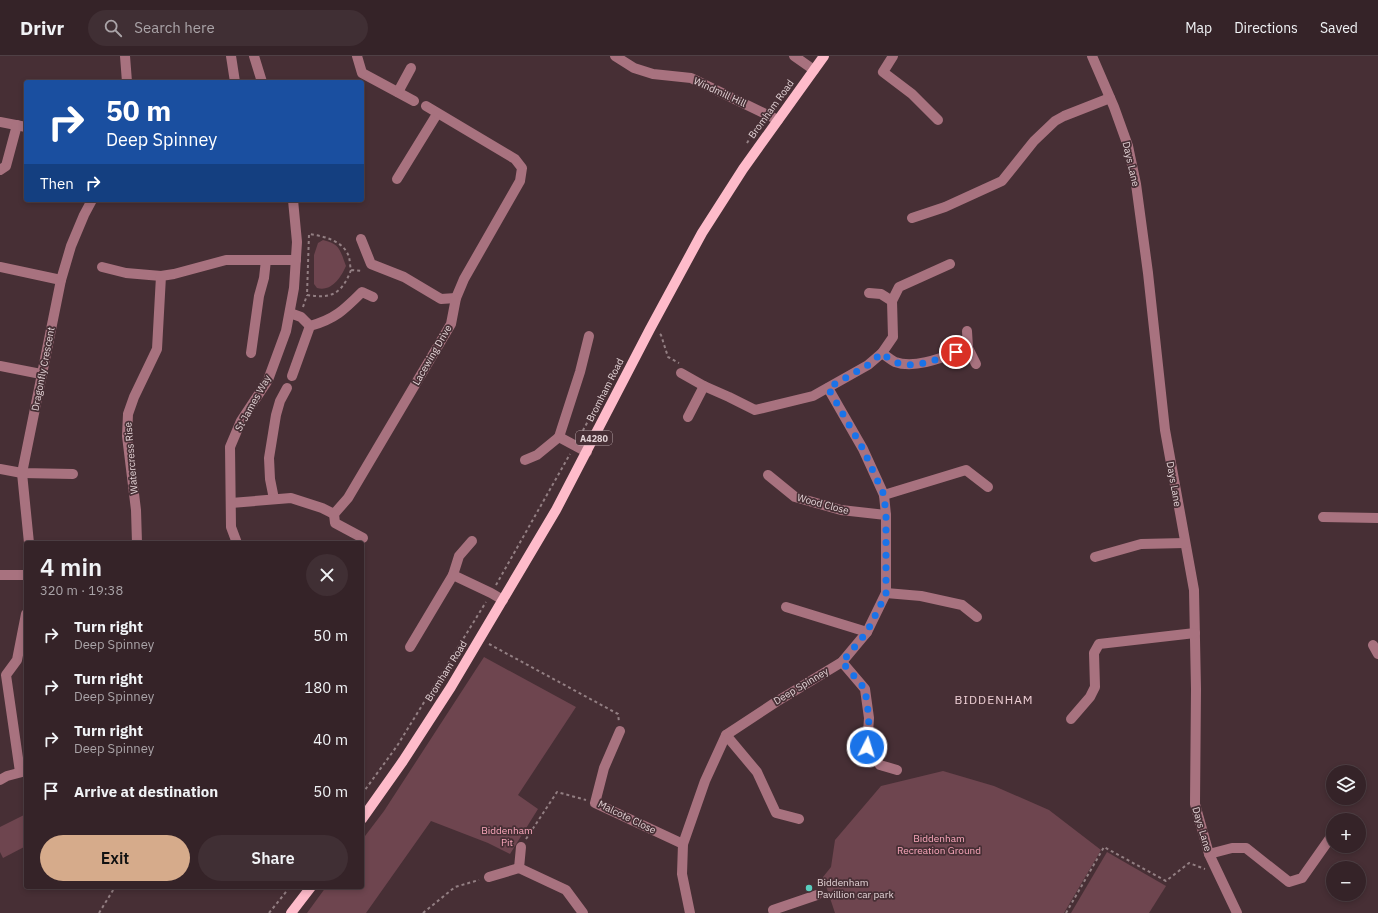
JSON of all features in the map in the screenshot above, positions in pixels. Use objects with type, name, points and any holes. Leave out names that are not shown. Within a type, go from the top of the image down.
[{"type":"main road","name":"Bromham Road","points":[[364,816],[403,761],[451,687],[556,510],[652,325],[702,233],[743,169],[824,56]]},
{"type":"main road","points":[[291,913],[309,889]]},
{"type":"street","points":[[125,56],[127,80]]},
{"type":"street","points":[[231,56],[235,80]]},
{"type":"street","points":[[254,56],[261,80]]},
{"type":"street","points":[[357,56],[362,73],[414,101]]},
{"type":"street","name":"Windmill Hill","points":[[615,56],[634,68],[653,74],[692,78],[778,120]]},
{"type":"street","points":[[794,56],[814,70]]},
{"type":"street","points":[[893,56],[883,72],[912,94],[938,120]]},
{"type":"street","name":"Days Lane","points":[[1092,56],[1128,146],[1136,184],[1148,272],[1164,430],[1194,590],[1196,689],[1195,804],[1209,854],[1237,913]]},
{"type":"street","points":[[398,92],[411,68]]},
{"type":"street","points":[[912,218],[945,208],[1002,181],[1034,141],[1055,121],[1110,98]]},
{"type":"street","name":"Lacewing Drive","points":[[334,514],[348,498],[451,324],[456,298],[464,279],[520,181],[522,168],[516,159],[437,114],[426,106]]},
{"type":"street","points":[[397,179],[437,114]]},
{"type":"street","points":[[0,122],[22,126],[6,166],[0,170]]},
{"type":"street","name":"Dragonfly Crescent","points":[[29,541],[22,473],[61,280],[71,246],[84,214],[91,202]]},
{"type":"street","name":"St James Way","points":[[236,541],[231,526],[230,447],[241,421],[268,380],[286,331],[294,288],[296,260],[297,242],[294,202]]},
{"type":"street","points":[[361,239],[371,264],[404,277],[441,299],[456,298]]},
{"type":"street","points":[[102,267],[126,273],[161,276],[226,260],[296,260]]},
{"type":"street","points":[[251,353],[266,260]]},
{"type":"street","points":[[681,373],[704,386],[755,410],[813,396],[868,365],[882,353],[893,337],[892,301],[899,287],[950,264]]},
{"type":"street","points":[[0,267],[61,280]]},
{"type":"street","name":"Watercress Rise","points":[[137,541],[136,517],[127,436],[128,414],[134,397],[157,349],[161,276]]},
{"type":"street","points":[[310,326],[324,322],[338,315],[362,292],[373,297]]},
{"type":"street","points":[[868,292],[881,294],[892,301]]},
{"type":"street","points":[[290,313],[301,317],[310,326]]},
{"type":"street","points":[[292,376],[310,326]]},
{"type":"street","points":[[967,331],[968,348],[976,364]]},
{"type":"street","points":[[525,460],[537,455],[559,437],[580,372],[589,336]]},
{"type":"street","points":[[882,353],[896,362],[913,364],[930,361],[968,348]]},
{"type":"street","points":[[0,366],[41,374]]},
{"type":"street","points":[[688,418],[704,386]]},
{"type":"street","points":[[274,500],[270,479],[269,458],[276,415],[280,401],[287,388]]},
{"type":"street","name":"Deep Spinney","points":[[726,735],[776,702],[842,662],[867,632],[886,594],[886,515],[884,495],[863,449],[828,388]]},
{"type":"street","points":[[559,437],[587,452]]},
{"type":"street","points":[[0,469],[22,473],[73,474]]},
{"type":"street","points":[[884,495],[966,470],[988,487]]},
{"type":"street","name":"Wood Close","points":[[768,475],[795,497],[840,510],[886,515]]},
{"type":"street","points":[[231,503],[291,498],[322,508],[334,514],[335,523],[363,538]]},
{"type":"street","points":[[1323,517],[1378,518]]},
{"type":"street","points":[[410,647],[452,575],[459,556],[472,541]]},
{"type":"street","points":[[1095,557],[1141,544],[1185,543]]},
{"type":"street","points":[[0,575],[24,575]]},
{"type":"street","points":[[452,575],[503,600]]},
{"type":"street","points":[[886,594],[922,596],[962,605],[977,617]]},
{"type":"street","points":[[786,607],[867,632]]},
{"type":"street","points":[[0,780],[6,776],[23,772],[3,675],[21,660],[24,632]]},
{"type":"street","points":[[1071,719],[1090,697],[1095,687],[1094,653],[1099,644],[1194,633]]},
{"type":"street","points":[[842,662],[865,689],[869,718],[867,747],[880,765],[897,770]]},
{"type":"street","name":"Malcote Close","points":[[620,731],[604,768],[595,803],[683,844]]},
{"type":"street","points":[[690,913],[682,874],[683,844],[705,781],[726,735],[756,772],[776,812],[799,819]]},
{"type":"street","points":[[1209,854],[1232,848],[1246,848],[1289,882],[1302,878],[1326,844]]},
{"type":"street","points":[[519,868],[521,847]]},
{"type":"street","points":[[489,877],[519,868],[566,890],[583,913]]},
{"type":"street","points":[[774,913],[773,910],[817,895]]},
{"type":"path","points":[[747,144],[758,124]]},
{"type":"path","points":[[309,234],[327,238],[339,243],[348,256],[350,270],[347,281],[341,289],[332,295],[320,297],[307,295],[309,234]]},
{"type":"path","points":[[350,270],[363,271]]},
{"type":"path","points":[[661,335],[668,357],[684,366],[681,373]]},
{"type":"path","points":[[364,791],[397,746],[491,593],[622,358]]},
{"type":"path","points":[[480,639],[618,714],[620,731]]},
{"type":"path","points":[[521,847],[557,792],[595,803]]},
{"type":"path","points":[[1066,913],[1104,846],[1166,881],[1189,863],[1211,871],[1216,870]]},
{"type":"path","points":[[423,913],[455,887],[489,877]]},
{"type":"path","points":[[99,913],[115,889]]},
{"type":"path","points":[[269,913],[288,889]]},
{"type":"green space","points":[[323,240],[339,248],[346,266],[335,283],[322,289],[317,288],[314,284],[314,255],[318,243]]},
{"type":"green space","name":"Biddenham Pit","points":[[484,657],[576,707],[518,795],[538,809],[510,854],[488,843],[431,821],[366,913],[307,913],[325,889],[364,889],[364,837],[384,811]]},
{"type":"green space","name":"Biddenham Recreation Ground","points":[[943,771],[994,786],[1049,810],[1101,850],[1064,913],[835,913],[823,877],[831,867],[835,840],[881,786]]},
{"type":"green space","points":[[24,815],[24,847],[3,858],[0,852],[0,827]]},
{"type":"green space","points":[[1107,852],[1166,886],[1149,913],[1071,913]]},
{"type":"place","name":"Biddenham Pavillion car park","points":[[809,888]]},
{"type":"district","name":"BIDDENHAM","points":[[994,699]]},
{"type":"route","points":[[867,747],[869,718],[865,689],[842,662],[867,632],[886,594],[886,515],[884,495],[863,449],[828,388],[868,365],[882,353],[896,362],[913,364],[930,361],[956,352]]}]
